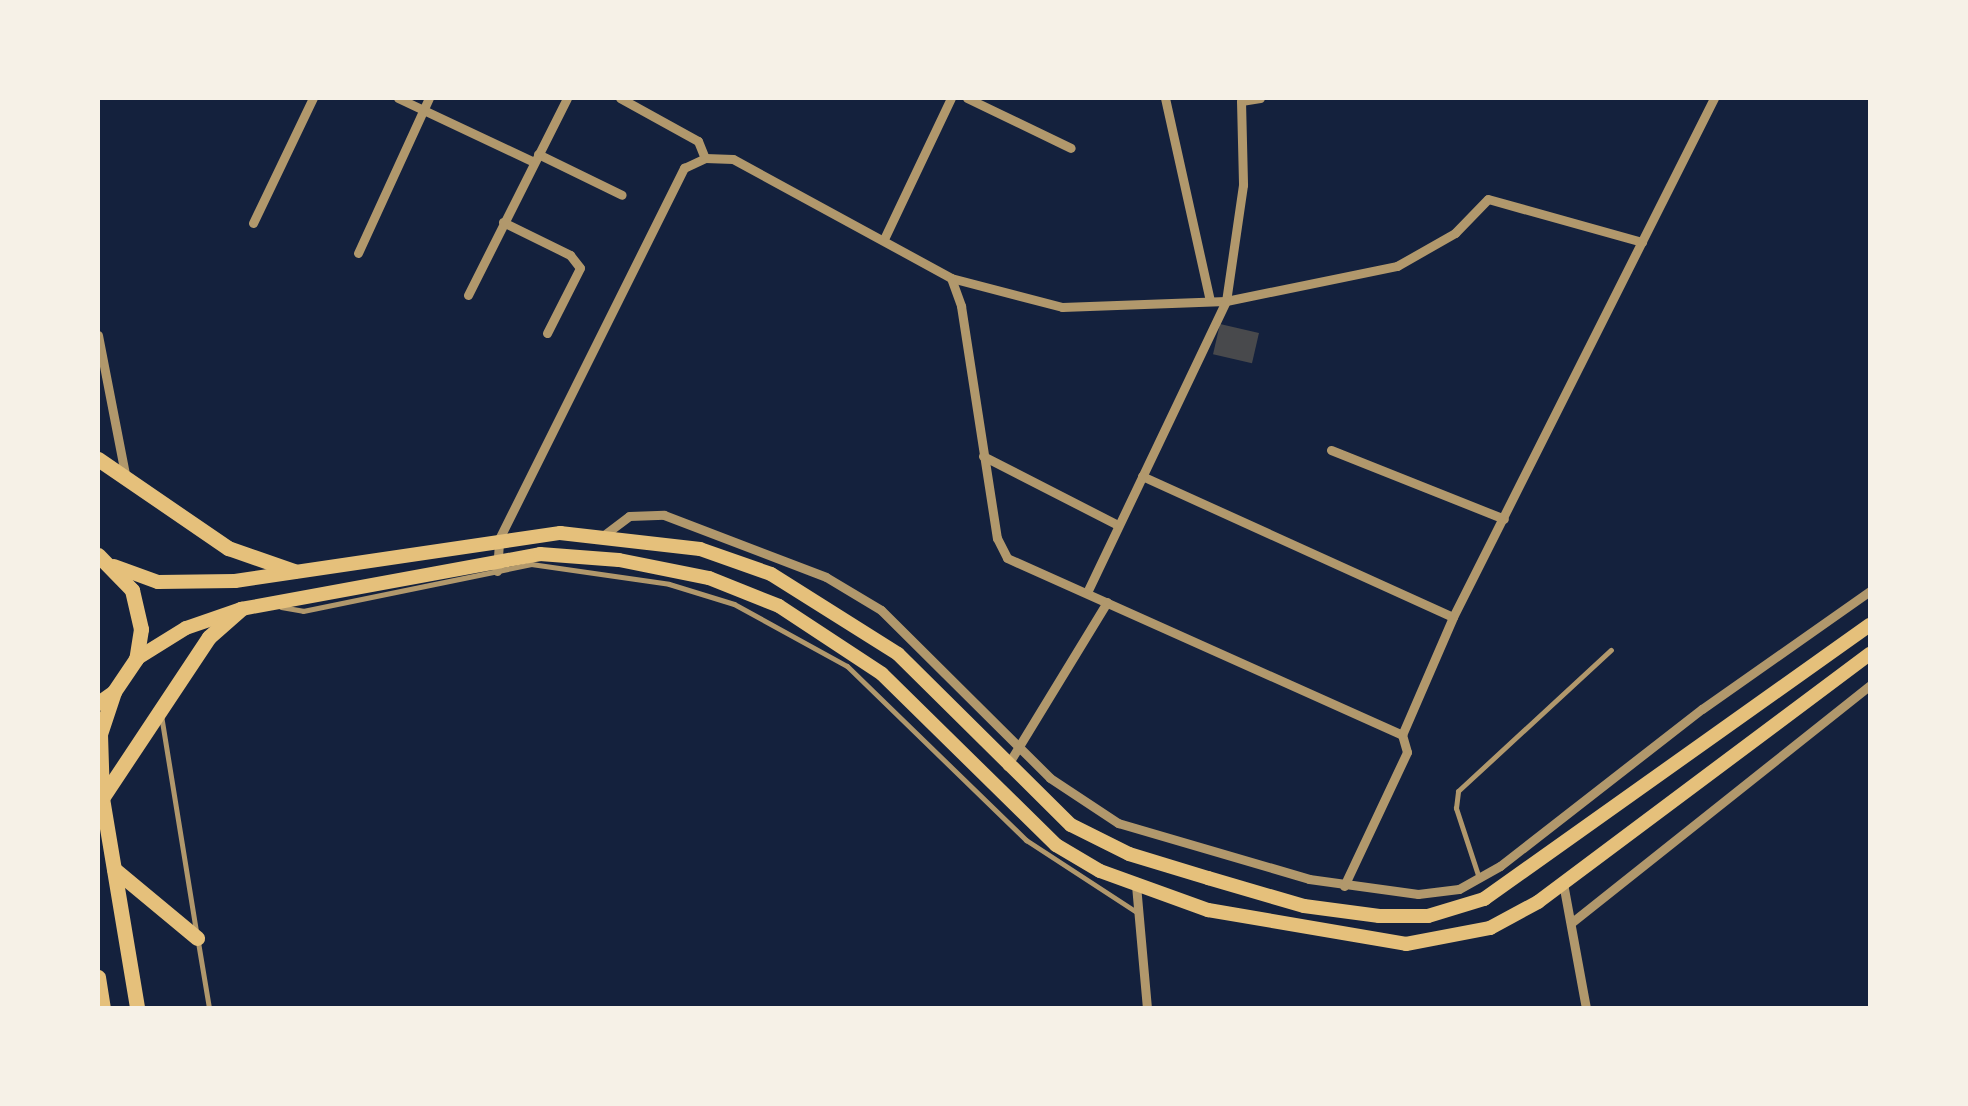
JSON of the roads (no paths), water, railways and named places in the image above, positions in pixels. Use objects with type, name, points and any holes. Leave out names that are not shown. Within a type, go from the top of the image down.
[{"type":"highway","points":[[98,459],[228,548],[294,571]]},
{"type":"highway","points":[[98,556],[114,566],[132,590],[141,629],[136,660],[114,692],[100,734],[102,798],[137,1008]]},
{"type":"highway","points":[[102,798],[209,638],[241,608]]},
{"type":"highway","points":[[98,703],[114,692]]},
{"type":"highway","points":[[114,870],[197,938]]},
{"type":"highway","points":[[98,977],[103,1008]]},
{"type":"main road","points":[[114,566],[158,582],[294,571],[499,539],[604,536],[700,549],[771,574],[832,607],[898,654],[1007,767],[1071,825],[1129,854],[1304,906],[1428,916],[1484,899],[1528,872],[1870,626]]},
{"type":"main road","points":[[136,660],[186,628],[241,608],[496,566],[540,554],[619,560],[708,578],[778,606],[882,674],[1056,844],[1136,885],[1208,910],[1406,944],[1490,928],[1563,884],[1870,654]]},
{"type":"street","points":[[253,223],[313,98]]},
{"type":"street","points":[[398,98],[622,195]]},
{"type":"street","points":[[358,253],[430,98]]},
{"type":"street","points":[[468,295],[567,98]]},
{"type":"street","points":[[620,98],[698,141],[705,158]]},
{"type":"street","points":[[884,239],[951,98]]},
{"type":"street","points":[[967,98],[1071,148]]},
{"type":"street","points":[[1165,98],[1210,302]]},
{"type":"street","points":[[1087,593],[1226,301],[1241,202],[1241,101],[1260,98]]},
{"type":"street","points":[[1344,886],[1408,752],[1402,734],[1453,617],[1714,98]]},
{"type":"street","points":[[496,566],[499,539],[684,168],[705,158],[733,159],[951,278],[1062,306],[1226,301],[1397,266],[1455,232],[1488,199],[1642,242]]},
{"type":"street","points":[[504,222],[570,255],[580,268],[547,334]]},
{"type":"street","points":[[951,278],[962,306],[982,456],[1000,550],[1402,734]]},
{"type":"street","points":[[98,335],[126,479]]},
{"type":"street","points":[[1331,450],[1504,518]]},
{"type":"street","points":[[982,456],[1118,526]]},
{"type":"street","points":[[1142,476],[1453,617]]},
{"type":"street","points":[[604,536],[629,516],[664,515],[826,576],[881,610],[1018,748],[1118,823],[1344,886],[1418,894],[1459,889],[1479,878],[1870,591]]},
{"type":"street","points":[[1007,767],[1107,602]]},
{"type":"street","points":[[1570,923],[1870,685]]},
{"type":"street","points":[[1563,884],[1586,1008]]},
{"type":"street","points":[[1136,885],[1147,1008]]},
{"type":"lane","points":[[496,566],[532,564],[669,584],[734,604],[788,630],[847,666],[891,703],[1051,860],[1136,911]]},
{"type":"lane","points":[[1479,878],[1456,808],[1458,791],[1611,650]]},
{"type":"lane","points":[[160,712],[209,1008]]}]
